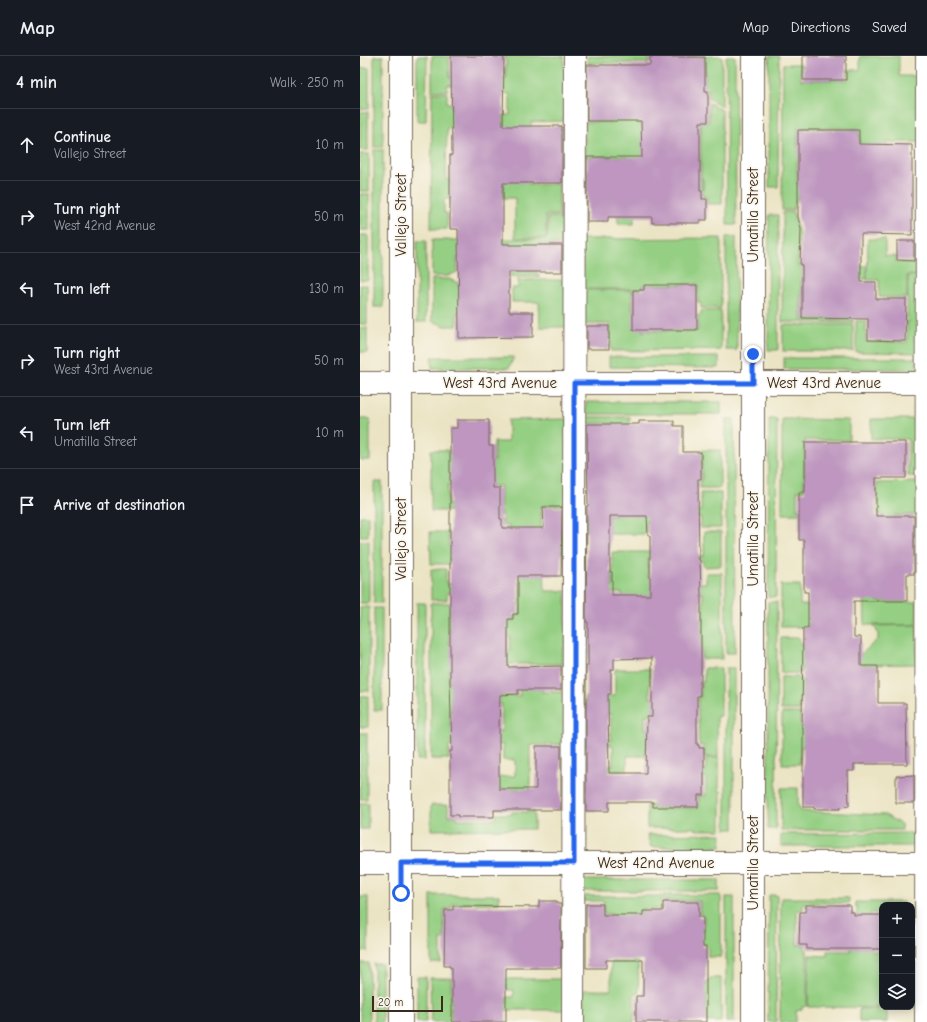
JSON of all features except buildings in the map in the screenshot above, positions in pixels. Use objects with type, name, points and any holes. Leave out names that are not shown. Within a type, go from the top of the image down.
[{"type":"street","name":"Vallejo Street","points":[[401,56],[401,1022]]},
{"type":"street","points":[[573,1022],[575,56]]},
{"type":"street","name":"Umatilla Street","points":[[753,56],[753,1022]]},
{"type":"street","points":[[926,1022],[927,56]]},
{"type":"street","name":"West 43rd Avenue","points":[[360,383],[927,383]]},
{"type":"street","name":"West 42nd Avenue","points":[[360,863],[927,863]]},
{"type":"green space","points":[[374,56],[383,56],[383,147],[374,147]]},
{"type":"green space","points":[[417,56],[427,56],[426,121],[417,121]]},
{"type":"green space","points":[[432,56],[449,56],[450,78],[499,78],[499,85],[447,85],[447,91],[432,91]]},
{"type":"green space","points":[[499,56],[564,56],[564,121],[531,122],[530,145],[504,128],[504,115],[510,115],[510,94],[501,93],[501,78],[506,78],[506,57]]},
{"type":"green space","points":[[587,56],[649,56],[649,63],[588,63]]},
{"type":"green space","points":[[650,56],[719,56],[722,58],[722,106],[709,99],[709,90],[650,90],[650,85],[705,84],[705,57]]},
{"type":"green space","points":[[726,56],[735,56],[736,225],[727,225]]},
{"type":"green space","points":[[769,56],[779,56],[778,187],[769,187]]},
{"type":"green space","points":[[860,56],[899,56],[899,76],[920,76],[920,142],[887,142],[886,164],[860,146],[859,129],[798,128],[797,146],[806,147],[806,161],[797,161],[797,184],[800,184],[800,191],[793,210],[782,210],[783,64],[801,64],[801,80],[848,80],[848,70],[860,70]]},
{"type":"green space","points":[[360,68],[369,68],[369,109],[360,109]]},
{"type":"green space","points":[[612,92],[639,100],[639,124],[700,124],[700,134],[651,134],[662,180],[702,179],[702,189],[639,190],[634,213],[634,224],[618,224],[618,183],[627,183],[626,156],[585,157],[585,122],[612,122]]},
{"type":"green space","points":[[432,93],[447,93],[447,103],[451,103],[452,113],[501,129],[447,128],[446,180],[503,181],[503,199],[444,199],[444,213],[447,213],[447,229],[431,229]]},
{"type":"green space","points":[[709,103],[722,110],[722,204],[707,204],[707,197],[703,197],[703,179],[701,178],[701,123],[709,123]]},
{"type":"green space","points":[[360,112],[368,112],[368,150],[360,150]]},
{"type":"green space","points":[[374,150],[383,150],[383,307],[374,307]]},
{"type":"green space","points":[[360,154],[369,154],[369,191],[360,191]]},
{"type":"green space","points":[[529,160],[529,185],[559,184],[559,215],[546,215],[546,238],[515,238],[515,198],[504,198],[504,178]]},
{"type":"green space","points":[[360,194],[369,194],[369,230],[360,230]]},
{"type":"green space","points":[[783,212],[793,212],[799,233],[798,266],[867,266],[867,279],[801,279],[801,319],[853,319],[853,323],[782,322]]},
{"type":"green space","points":[[769,215],[778,215],[778,350],[768,350]]},
{"type":"green space","points":[[548,217],[568,217],[568,242],[563,242],[563,244],[536,244],[536,274],[539,274],[539,277],[511,277],[510,243],[464,243],[464,239],[547,239]]},
{"type":"green space","points":[[360,235],[368,235],[368,280],[360,280]]},
{"type":"green space","points":[[726,237],[736,237],[737,350],[726,350]]},
{"type":"green space","points":[[721,238],[721,308],[701,308],[701,303],[698,303],[698,284],[643,285],[642,289],[581,289],[581,239]]},
{"type":"green space","points":[[868,239],[885,239],[885,256],[896,256],[896,262],[921,263],[920,275],[907,275],[907,298],[879,297],[879,280],[867,280]]},
{"type":"green space","points":[[432,240],[462,240],[462,258],[457,258],[457,272],[448,276],[432,276]]},
{"type":"green space","points":[[417,241],[426,241],[426,322],[417,322]]},
{"type":"green space","points":[[908,276],[921,276],[920,353],[856,352],[856,321],[866,321],[866,342],[907,342]]},
{"type":"green space","points":[[432,279],[449,279],[458,283],[458,287],[488,287],[462,312],[457,312],[457,326],[445,326],[432,321]]},
{"type":"green space","points":[[518,280],[567,280],[567,327],[540,327],[539,302],[512,302],[512,288],[518,288]]},
{"type":"green space","points":[[360,285],[367,285],[367,324],[360,324]]},
{"type":"green space","points":[[581,290],[632,290],[632,310],[642,310],[642,331],[698,331],[698,315],[701,315],[701,311],[721,310],[721,350],[611,351],[610,324],[581,324]]},
{"type":"green space","points":[[783,325],[853,325],[853,351],[783,351]]},
{"type":"green space","points":[[360,328],[367,328],[367,352],[360,352]]},
{"type":"green space","points":[[432,357],[514,357],[509,368],[432,368]]},
{"type":"green space","points":[[609,357],[719,357],[719,368],[609,367]]},
{"type":"green space","points":[[784,358],[920,358],[920,369],[784,369]]},
{"type":"green space","points":[[586,402],[721,402],[721,414],[586,414]]},
{"type":"green space","points":[[586,417],[630,417],[630,434],[657,521],[646,521],[646,534],[611,534],[610,531],[585,531],[585,516],[616,516],[614,423],[586,423]]},
{"type":"green space","points":[[360,419],[370,419],[370,460],[360,460]]},
{"type":"green space","points":[[568,419],[568,505],[541,506],[542,530],[567,530],[567,552],[504,553],[509,545],[509,526],[503,526],[503,517],[501,516],[501,486],[492,486],[458,461],[494,461],[494,442],[508,442],[508,420]]},
{"type":"green space","points":[[726,419],[734,419],[735,653],[726,653]]},
{"type":"green space","points":[[769,419],[777,419],[776,597],[768,597]]},
{"type":"green space","points":[[782,419],[849,420],[849,440],[805,440],[804,490],[797,491],[797,509],[804,509],[804,514],[782,514]]},
{"type":"green space","points":[[871,419],[919,419],[919,476],[908,476],[908,439],[871,439]]},
{"type":"green space","points":[[431,450],[448,450],[449,453],[454,453],[456,485],[448,485],[448,505],[456,505],[456,511],[431,511]]},
{"type":"green space","points":[[702,450],[720,450],[720,488],[700,488],[700,480],[702,480]]},
{"type":"green space","points":[[374,482],[382,482],[382,603],[374,603]]},
{"type":"green space","points":[[919,482],[919,515],[895,515],[895,518],[883,518],[883,515],[878,514],[877,483]]},
{"type":"green space","points":[[701,493],[721,493],[721,528],[701,528],[701,517],[670,517],[670,511],[701,511]]},
{"type":"green space","points":[[360,516],[368,516],[368,536],[360,536]]},
{"type":"green space","points":[[430,532],[448,532],[449,546],[455,546],[455,558],[449,559],[449,564],[431,564]]},
{"type":"green space","points":[[704,532],[721,532],[721,566],[705,567],[699,556],[704,556]]},
{"type":"green space","points":[[360,541],[369,541],[369,603],[360,603]]},
{"type":"green space","points":[[612,552],[654,552],[654,557],[648,558],[648,577],[653,577],[653,597],[622,624],[622,593],[585,593],[586,587],[613,587]]},
{"type":"green space","points":[[520,566],[544,566],[545,591],[566,591],[566,664],[457,664],[510,651],[510,636],[506,635],[506,621],[514,621],[514,616],[520,615]]},
{"type":"green space","points":[[431,569],[446,569],[446,584],[455,584],[456,593],[447,593],[447,600],[431,600]]},
{"type":"green space","points":[[706,573],[722,573],[722,659],[702,659],[702,629],[695,628],[695,621],[703,620],[703,593],[695,593],[695,583],[706,583]]},
{"type":"green space","points":[[781,585],[800,585],[800,605],[811,605],[808,627],[781,627]]},
{"type":"green space","points":[[864,592],[877,592],[878,602],[917,602],[917,625],[865,625]]},
{"type":"green space","points":[[768,602],[777,602],[776,829],[768,829]]},
{"type":"green space","points":[[417,603],[425,603],[425,760],[417,760]]},
{"type":"green space","points":[[431,603],[450,603],[450,616],[455,616],[455,629],[449,629],[449,644],[456,644],[456,670],[449,670],[449,683],[456,683],[455,709],[450,710],[450,725],[455,725],[455,746],[449,746],[449,759],[431,759]]},
{"type":"green space","points":[[360,607],[369,607],[369,691],[360,691]]},
{"type":"green space","points":[[374,608],[382,608],[382,710],[374,710]]},
{"type":"green space","points":[[917,625],[917,664],[855,665],[855,660],[878,639],[878,633],[874,626]]},
{"type":"green space","points":[[781,638],[799,638],[809,662],[809,667],[802,667],[801,673],[781,673]]},
{"type":"green space","points":[[541,667],[542,692],[569,692],[569,744],[530,745],[530,789],[533,789],[533,797],[518,789],[493,789],[495,777],[515,776],[515,760],[503,760],[503,745],[495,744],[495,731],[502,731],[502,704],[459,704],[459,696],[520,696],[520,687]]},
{"type":"green space","points":[[704,668],[721,668],[721,716],[717,716],[718,757],[705,757],[704,746],[700,746],[699,743],[698,697],[701,697],[701,682],[704,682]]},
{"type":"green space","points":[[726,668],[734,668],[734,829],[726,829]]},
{"type":"green space","points":[[615,669],[650,669],[650,698],[657,698],[657,715],[645,715],[645,729],[656,729],[649,748],[645,748],[645,756],[627,756],[627,771],[584,771],[584,765],[613,765],[613,745],[584,746],[584,740],[611,740],[611,714],[585,713],[585,696],[615,696]]},
{"type":"green space","points":[[781,677],[799,677],[808,688],[806,698],[800,698],[800,710],[781,710]]},
{"type":"green space","points":[[360,696],[368,696],[368,727],[360,727]]},
{"type":"green space","points":[[782,713],[800,713],[801,728],[807,729],[807,746],[801,747],[800,764],[782,764]]},
{"type":"green space","points":[[360,733],[367,733],[367,799],[360,799]]},
{"type":"green space","points":[[706,758],[719,758],[721,830],[696,830],[696,828],[647,828],[647,805],[653,805],[653,808],[699,808],[699,796],[706,796],[706,777],[700,777],[700,771],[706,771]]},
{"type":"green space","points":[[781,788],[798,788],[798,805],[801,811],[885,815],[902,825],[902,830],[781,830]]},
{"type":"green space","points":[[360,803],[368,803],[368,829],[360,829]]},
{"type":"green space","points":[[431,805],[448,805],[448,816],[457,816],[457,819],[496,819],[496,814],[534,812],[534,829],[431,830]]},
{"type":"green space","points":[[919,833],[919,846],[781,846],[781,834]]},
{"type":"green space","points":[[721,834],[721,847],[651,847],[647,835]]},
{"type":"green space","points":[[582,880],[719,880],[719,891],[582,891]]},
{"type":"green space","points":[[431,895],[499,895],[499,903],[452,904],[451,909],[444,909],[444,937],[448,937],[448,939],[441,940],[441,963],[431,963]]},
{"type":"green space","points":[[663,895],[721,895],[721,957],[708,957],[708,947],[701,943],[699,930],[704,930],[704,916],[700,915],[700,901],[663,901]]},
{"type":"green space","points":[[769,895],[777,895],[776,1022],[768,1022]]},
{"type":"green space","points":[[583,896],[661,896],[661,909],[642,909],[642,934],[615,940],[615,914],[604,914],[604,901],[583,901]]},
{"type":"green space","points":[[360,897],[368,897],[368,951],[360,951]]},
{"type":"green space","points":[[726,897],[734,897],[734,1022],[726,1022]]},
{"type":"green space","points":[[781,898],[849,898],[849,903],[803,903],[803,910],[797,910],[797,945],[805,945],[805,950],[807,950],[807,1006],[802,1007],[802,1010],[796,1011],[796,1022],[780,1022]]},
{"type":"green space","points":[[855,902],[879,902],[879,913],[870,913],[870,926],[857,916],[857,906],[855,906]]},
{"type":"green space","points":[[851,927],[871,927],[871,951],[879,951],[879,1008],[808,1007],[809,955],[827,956],[827,951],[851,951]]},
{"type":"green space","points":[[611,962],[638,962],[639,993],[634,994],[634,1022],[584,1022],[583,990],[611,990]]},
{"type":"green space","points":[[360,963],[369,963],[369,1022],[360,1022]]},
{"type":"green space","points":[[374,964],[382,964],[382,1022],[374,1022]]},
{"type":"green space","points":[[915,964],[916,964],[915,1008]]},
{"type":"green space","points":[[417,977],[426,977],[426,1022],[417,1022]]},
{"type":"green space","points":[[430,978],[451,978],[451,1003],[484,1003],[484,1008],[451,1008],[451,1022],[431,1022]]},
{"type":"green space","points":[[710,978],[721,978],[721,1022],[706,1022],[706,994],[704,989]]},
{"type":"green space","points":[[498,979],[570,979],[570,1010],[485,1010],[485,1002],[507,1002],[507,997],[514,997],[514,990],[507,990],[507,986],[499,986]]},
{"type":"green space","points":[[859,1009],[887,1010],[887,1022],[859,1022]]},
{"type":"route","points":[[401,893],[401,863],[574,863],[574,383],[753,383],[753,354]]}]
